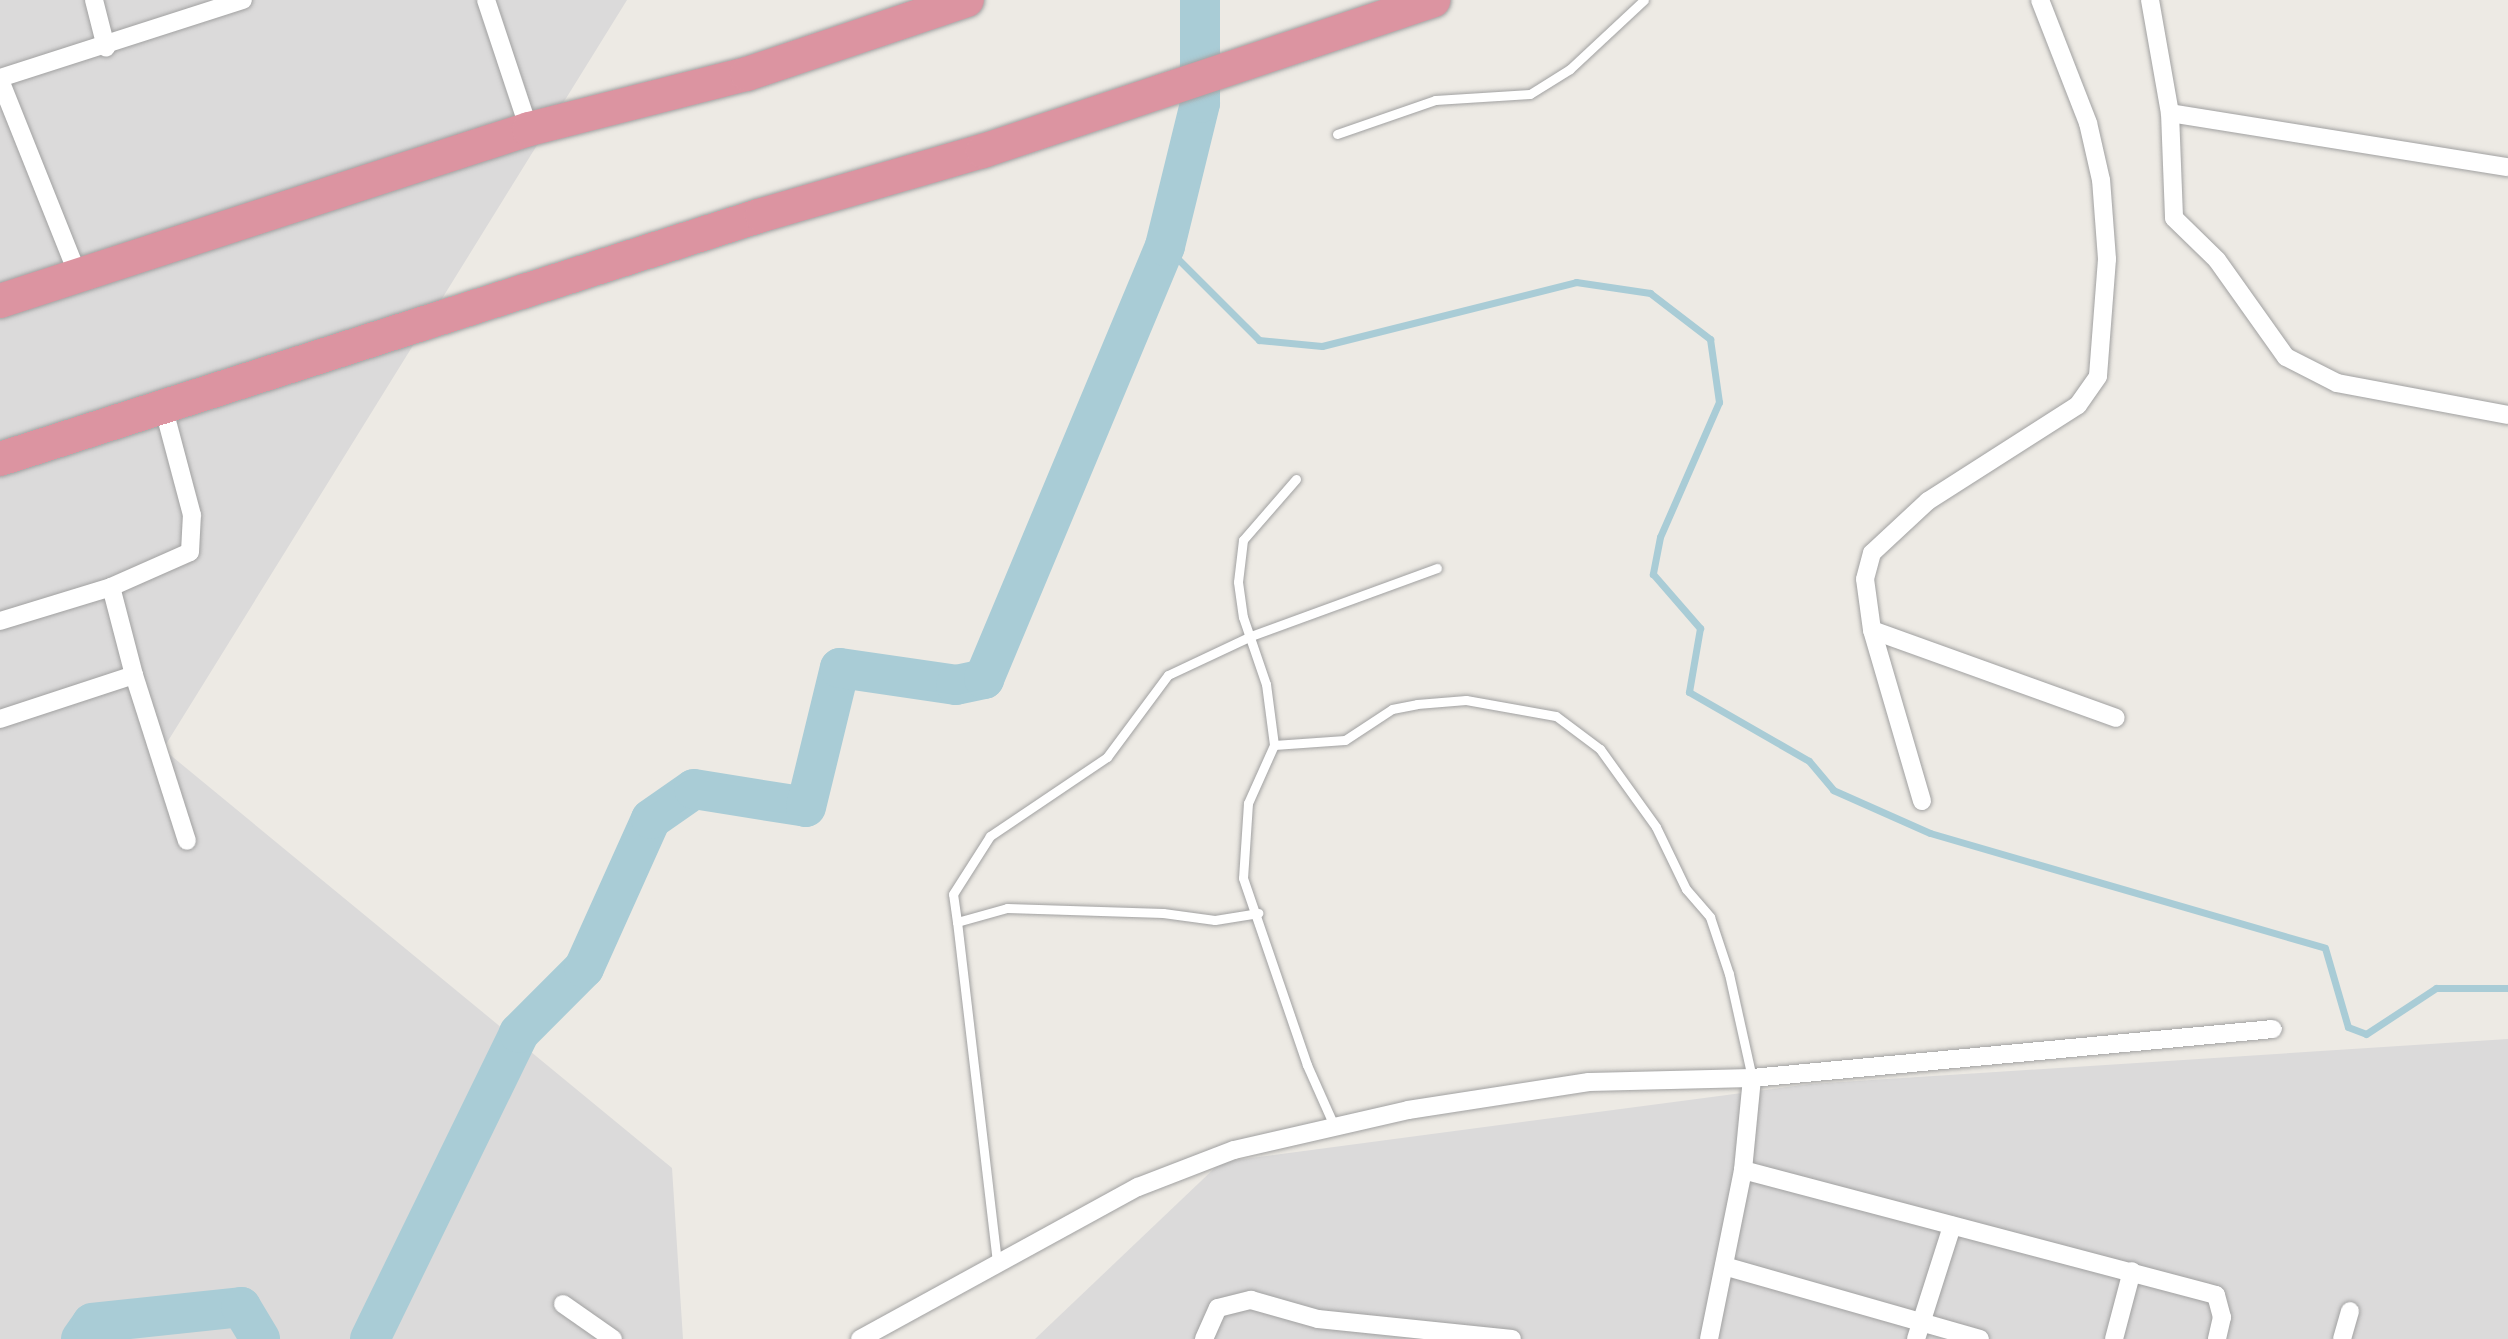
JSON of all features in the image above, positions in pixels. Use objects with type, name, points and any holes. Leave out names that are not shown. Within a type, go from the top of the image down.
[{"type":"highway","points":[[0,459],[762,215],[983,151],[1429,2]]},
{"type":"highway","points":[[0,301],[529,129],[747,74],[948,3]]},
{"type":"street","points":[[94,0],[106,47]]},
{"type":"street","points":[[78,275],[0,79],[106,47],[241,0]]},
{"type":"street","points":[[486,0],[529,129]]},
{"type":"street","points":[[1922,801],[1872,630],[1865,579],[1872,553],[1928,501],[2078,405],[2098,376],[2106,274],[2101,180],[2088,123],[2040,0]]},
{"type":"street","points":[[2172,0],[2151,3],[2170,113],[2174,218],[2217,260],[2286,357],[2337,383],[2508,415]]},
{"type":"street","points":[[2170,113],[2508,167]]},
{"type":"street","points":[[0,621],[111,587],[190,552],[192,515],[163,406]]},
{"type":"street","points":[[111,587],[134,675],[187,841]]},
{"type":"street","points":[[1872,630],[2116,718]]},
{"type":"street","points":[[0,719],[134,675]]},
{"type":"street","points":[[860,1339],[1138,1187],[1234,1150],[1536,1088],[1752,1078],[2273,1029]]},
{"type":"street","points":[[1709,1339],[1743,1170],[1752,1078]]},
{"type":"street","points":[[1743,1170],[2216,1295],[2222,1317],[2217,1339]]},
{"type":"street","points":[[1918,1331],[1952,1226]]},
{"type":"street","points":[[1724,1266],[1918,1331],[1980,1339]]},
{"type":"street","points":[[2114,1339],[2132,1271]]},
{"type":"street","points":[[1204,1339],[1218,1308],[1232,1301],[1251,1300],[1318,1319],[1437,1335],[1512,1339]]},
{"type":"street","points":[[563,1304],[589,1333],[613,1339]]},
{"type":"street","points":[[2342,1339],[2350,1311]]},
{"type":"street","points":[[1315,1339],[1318,1319]]},
{"type":"lane","points":[[1337,134],[1435,100],[1530,94],[1570,69],[1644,0]]},
{"type":"lane","points":[[1296,479],[1243,540],[1238,582],[1266,684],[1274,745],[1248,803],[1243,830],[1243,878],[1258,913],[1307,1065],[1335,1129]]},
{"type":"lane","points":[[997,1262],[953,894],[990,836],[1107,757],[1168,675],[1251,636],[1437,568]]},
{"type":"lane","points":[[1274,745],[1345,740],[1392,709],[1417,704],[1466,700],[1556,716],[1600,749],[1656,827],[1686,889],[1710,917],[1729,974],[1752,1078]]},
{"type":"lane","points":[[957,922],[1007,908],[1163,913],[1215,920],[1258,913]]},
{"type":"shaded area","points":[[0,0],[627,0],[163,749],[672,1168],[683,1339],[0,1339]]},
{"type":"shaded area","points":[[2508,1039],[2508,1339],[1035,1339],[1221,1162],[1810,1084]]},
{"type":"waterway","points":[[370,1339],[519,1033],[584,968],[651,819],[694,789],[806,807],[840,668],[956,685],[984,679],[1165,246],[1200,103],[1200,0]]},
{"type":"waterway","points":[[1165,246],[1259,340],[1322,346],[1576,282],[1650,293],[1710,339],[1719,402],[1660,537],[1653,574],[1700,628],[1689,692],[1809,761],[1833,790],[1930,833],[2325,948],[2348,1027],[2366,1034],[2436,988],[2508,988]]},
{"type":"waterway","points":[[81,1339],[92,1323],[241,1307],[260,1339]]}]
